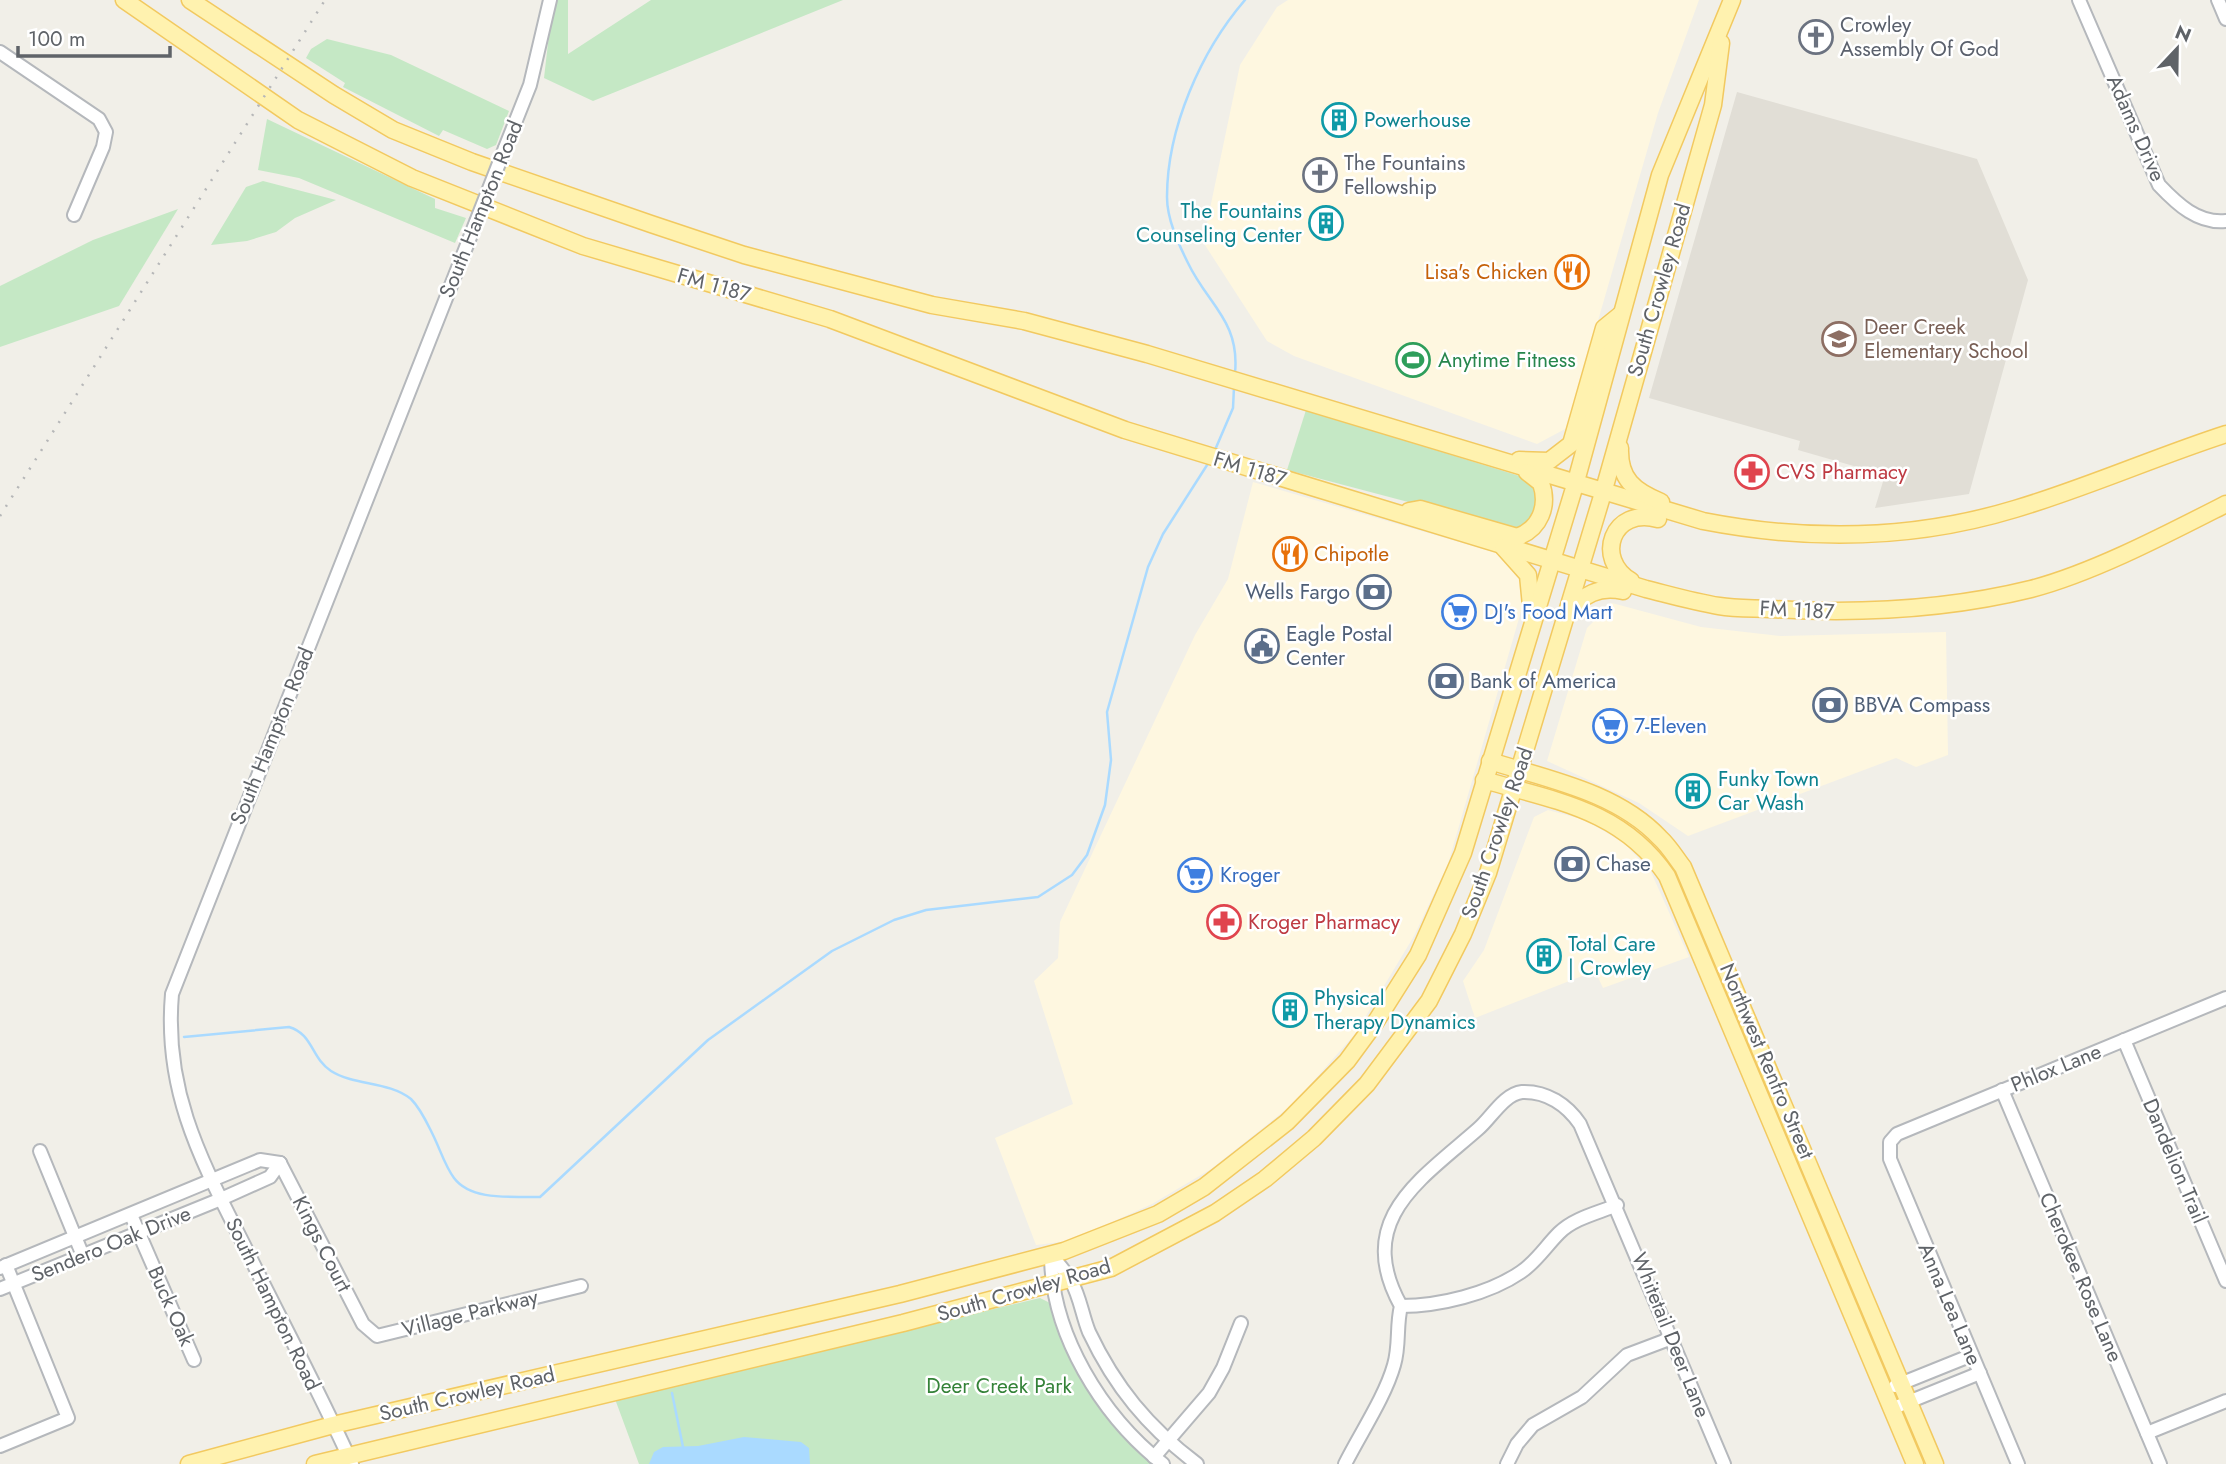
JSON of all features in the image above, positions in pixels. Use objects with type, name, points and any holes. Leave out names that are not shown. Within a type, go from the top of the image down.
[{"type":"main road","name":"FM 1187","points":[[124,0],[298,120],[412,178],[583,246],[830,319],[1125,430],[1646,589],[1720,606],[1834,613],[1886,611],[1963,602],[2032,588],[2188,525],[2226,504]]},
{"type":"main road","name":"FM 1187","points":[[190,0],[334,95],[393,130],[472,162],[744,255],[932,306],[1024,321],[1147,354],[1673,513],[1766,531],[1856,536],[1933,528],[2014,509],[2226,434]]},
{"type":"main road","name":"South Crowley Road","points":[[189,1464],[333,1425],[900,1294],[1051,1255],[1099,1240],[1158,1214],[1204,1187],[1287,1122],[1347,1060],[1375,1023],[1418,955],[1463,853],[1575,485],[1620,314],[1670,145],[1724,23],[1731,0]]},
{"type":"main road","name":"South Crowley Road","points":[[315,1464],[350,1460],[1051,1286],[1111,1268],[1167,1241],[1215,1213],[1265,1180],[1314,1138],[1351,1100],[1401,1041],[1429,1001],[1463,934],[1488,873],[1603,493],[1713,105],[1724,23]]},
{"type":"main road","points":[[1642,236],[1672,244]]},
{"type":"main road","points":[[1343,414],[1358,410],[1522,461],[1549,461],[1572,444],[1604,328],[1620,314]]},
{"type":"main road","points":[[1620,432],[1619,462],[1628,484],[1666,504],[1673,513]]},
{"type":"main road","points":[[1399,513],[1420,509],[1507,537],[1525,535],[1532,530],[1541,516],[1544,491],[1537,478],[1517,467]]},
{"type":"main road","points":[[1646,589],[1619,573],[1613,557],[1613,542],[1618,528],[1634,516],[1643,515],[1726,535],[1776,542],[1841,543],[1856,536]]},
{"type":"main road","points":[[1502,545],[1528,575],[1534,622]]},
{"type":"main road","points":[[1564,618],[1577,602],[1588,594],[1609,588],[1707,610],[1720,606]]},
{"type":"main road","name":"Northwest Renfro Street","points":[[1490,761],[1609,802],[1637,818],[1660,838],[1683,867],[1705,913],[1935,1464]]},
{"type":"main road","name":"Northwest Renfro Street","points":[[1484,780],[1577,807],[1607,820],[1650,851],[1667,876],[1914,1464]]},
{"type":"main road","points":[[1650,851],[1660,838]]},
{"type":"main road","points":[[1375,1023],[1401,1041]]},
{"type":"street","name":"South Hampton Road","points":[[350,1460],[195,1146],[174,1072],[170,1038],[172,994],[530,85],[550,0]]},
{"type":"street","name":"Adams Drive","points":[[2079,0],[2159,185],[2180,206],[2196,216],[2226,221]]},
{"type":"street","points":[[2218,0],[2226,19]]},
{"type":"street","points":[[1,54],[99,119],[106,132],[103,147],[74,215]]},
{"type":"street","name":"Phlox Lane","points":[[1890,1142],[1897,1133],[2226,998]]},
{"type":"street","name":"Dandelion Trail","points":[[2124,1040],[2226,1281]]},
{"type":"street","name":"Cherokee Rose Lane","points":[[2002,1090],[2160,1464]]},
{"type":"street","name":"Whitetail Deer Lane","points":[[1401,1306],[1388,1282],[1384,1263],[1386,1231],[1394,1212],[1411,1187],[1489,1119],[1506,1099],[1520,1092],[1543,1095],[1571,1111],[1580,1124],[1617,1205],[1724,1464]]},
{"type":"street","name":"Anna Lea Lane","points":[[1890,1142],[1890,1159],[2018,1464]]},
{"type":"street","points":[[40,1151],[83,1256]]},
{"type":"street","points":[[213,1182],[260,1160],[280,1163],[270,1177],[221,1199]]},
{"type":"street","name":"Kings Court","points":[[280,1163],[363,1324]]},
{"type":"street","name":"Sendero Oak Drive","points":[[3,1267],[213,1182]]},
{"type":"street","name":"Sendero Oak Drive","points":[[6,1287],[221,1199]]},
{"type":"street","points":[[1345,1464],[1394,1368],[1398,1348],[1396,1322],[1401,1306],[1434,1303],[1490,1288],[1529,1267],[1560,1231],[1576,1221],[1617,1205]]},
{"type":"street","name":"Buck Oak","points":[[131,1215],[194,1360]]},
{"type":"street","points":[[1051,1255],[1071,1280],[1088,1329],[1110,1374],[1137,1412],[1167,1441],[1197,1464]]},
{"type":"street","points":[[1051,1255],[1051,1286],[1068,1336],[1093,1385],[1122,1426],[1158,1460],[1167,1441],[1209,1393],[1223,1368],[1241,1323]]},
{"type":"street","points":[[0,1446],[68,1418],[6,1287],[3,1267]]},
{"type":"street","name":"Village Parkway","points":[[363,1324],[377,1336],[581,1286]]},
{"type":"street","points":[[1507,1464],[1517,1444],[1533,1425],[1582,1397],[1627,1355],[1672,1338]]},
{"type":"street","points":[[1884,1391],[1972,1355]]},
{"type":"street","points":[[1891,1409],[1979,1373]]},
{"type":"street","points":[[2147,1433],[2226,1401]]},
{"type":"shaded area","points":[[1288,0],[1699,0],[1658,113],[1567,428],[1537,444],[1294,356],[1267,341],[1203,242],[1240,65],[1277,7]]},
{"type":"shaded area","name":"Deer Creek Elementary School","points":[[1737,92],[1977,159],[2028,280],[1969,494],[1875,508],[1885,475],[1798,450],[1800,441],[1649,398]]},
{"type":"shaded area","points":[[1253,482],[1497,553],[1511,561],[1525,586],[1522,608],[1448,864],[1414,936],[1355,1034],[1293,1104],[1211,1169],[1152,1204],[1092,1231],[1068,1241],[1036,1245],[995,1138],[1073,1104],[1034,981],[1058,958],[1060,922],[1195,635],[1228,579]]},
{"type":"shaded area","points":[[1612,603],[1701,627],[1781,636],[1946,632],[1948,755],[1916,767],[1896,758],[1688,836],[1639,803],[1547,761],[1587,628]]},
{"type":"shaded area","points":[[1548,810],[1585,820],[1624,843],[1651,872],[1689,957],[1603,988],[1595,971],[1475,1018],[1463,981],[1484,950],[1534,817]]},
{"type":"green space","points":[[553,0],[568,0],[568,54],[651,0],[843,0],[593,101],[544,78]]},
{"type":"green space","points":[[327,39],[391,55],[509,111],[496,145],[487,149],[443,130],[439,136],[343,87],[345,83],[306,58],[311,49]]},
{"type":"green space","points":[[267,119],[435,199],[435,208],[466,218],[455,243],[299,178],[258,170]]},
{"type":"green space","points":[[263,181],[336,200],[295,218],[276,232],[247,241],[211,245],[246,187]]},
{"type":"green space","points":[[178,209],[119,306],[0,347],[0,286],[93,240]]},
{"type":"green space","points":[[1306,410],[1529,479],[1538,491],[1534,519],[1518,531],[1287,470]]},
{"type":"green space","name":"Deer Creek Park","points":[[1040,1298],[1050,1303],[1062,1335],[1154,1464],[639,1464],[615,1399]]},
{"type":"water","points":[[744,1437],[801,1442],[809,1448],[810,1464],[649,1464],[654,1452],[663,1447],[698,1446]]},
{"type":"waterway","points":[[1235,373],[1233,340],[1228,326],[1184,255],[1171,222],[1167,197],[1173,144],[1190,92],[1214,43],[1245,0]]},
{"type":"waterway","points":[[1215,450],[1233,408],[1234,387]]},
{"type":"waterway","points":[[184,1037],[289,1027],[297,1030],[308,1041],[319,1060],[331,1071],[350,1079],[392,1089],[411,1099],[426,1121],[445,1163],[462,1186],[494,1196],[540,1197],[708,1040],[832,951],[894,920],[926,910],[1038,897],[1072,875],[1087,855],[1105,805],[1111,760],[1107,712],[1148,567],[1163,534],[1209,462]]},
{"type":"waterway","points":[[672,1393],[683,1447]]},
{"type":"railway","points":[[0,516],[325,0]]},
{"type":"place","name":"Crowley Assembly Of God","points":[[1816,37]]},
{"type":"place","name":"Powerhouse","points":[[1339,120]]},
{"type":"place","name":"The Fountains Fellowship","points":[[1320,175]]},
{"type":"place","name":"The Fountains Counseling Center","points":[[1326,223]]},
{"type":"place","name":"Lisa's Chicken","points":[[1572,272]]},
{"type":"place","name":"Deer Creek Elementary School","points":[[1839,339]]},
{"type":"place","name":"Anytime Fitness","points":[[1413,360]]},
{"type":"place","name":"CVS Pharmacy","points":[[1752,472]]},
{"type":"place","name":"Chipotle","points":[[1290,554]]},
{"type":"place","name":"Wells Fargo","points":[[1374,592]]},
{"type":"place","name":"DJ's Food Mart","points":[[1459,612]]},
{"type":"place","name":"Eagle Postal Center","points":[[1262,646]]},
{"type":"place","name":"Bank of America","points":[[1446,681]]},
{"type":"place","name":"BBVA Compass","points":[[1830,705]]},
{"type":"place","name":"7-Eleven","points":[[1610,726]]},
{"type":"place","name":"Funky Town Car Wash","points":[[1693,791]]},
{"type":"place","name":"Chase","points":[[1572,864]]},
{"type":"place","name":"Kroger","points":[[1195,875]]},
{"type":"place","name":"Kroger Pharmacy","points":[[1224,922]]},
{"type":"place","name":"Total Care | Crowley","points":[[1544,956]]},
{"type":"place","name":"Physical Therapy Dynamics","points":[[1290,1010]]}]
